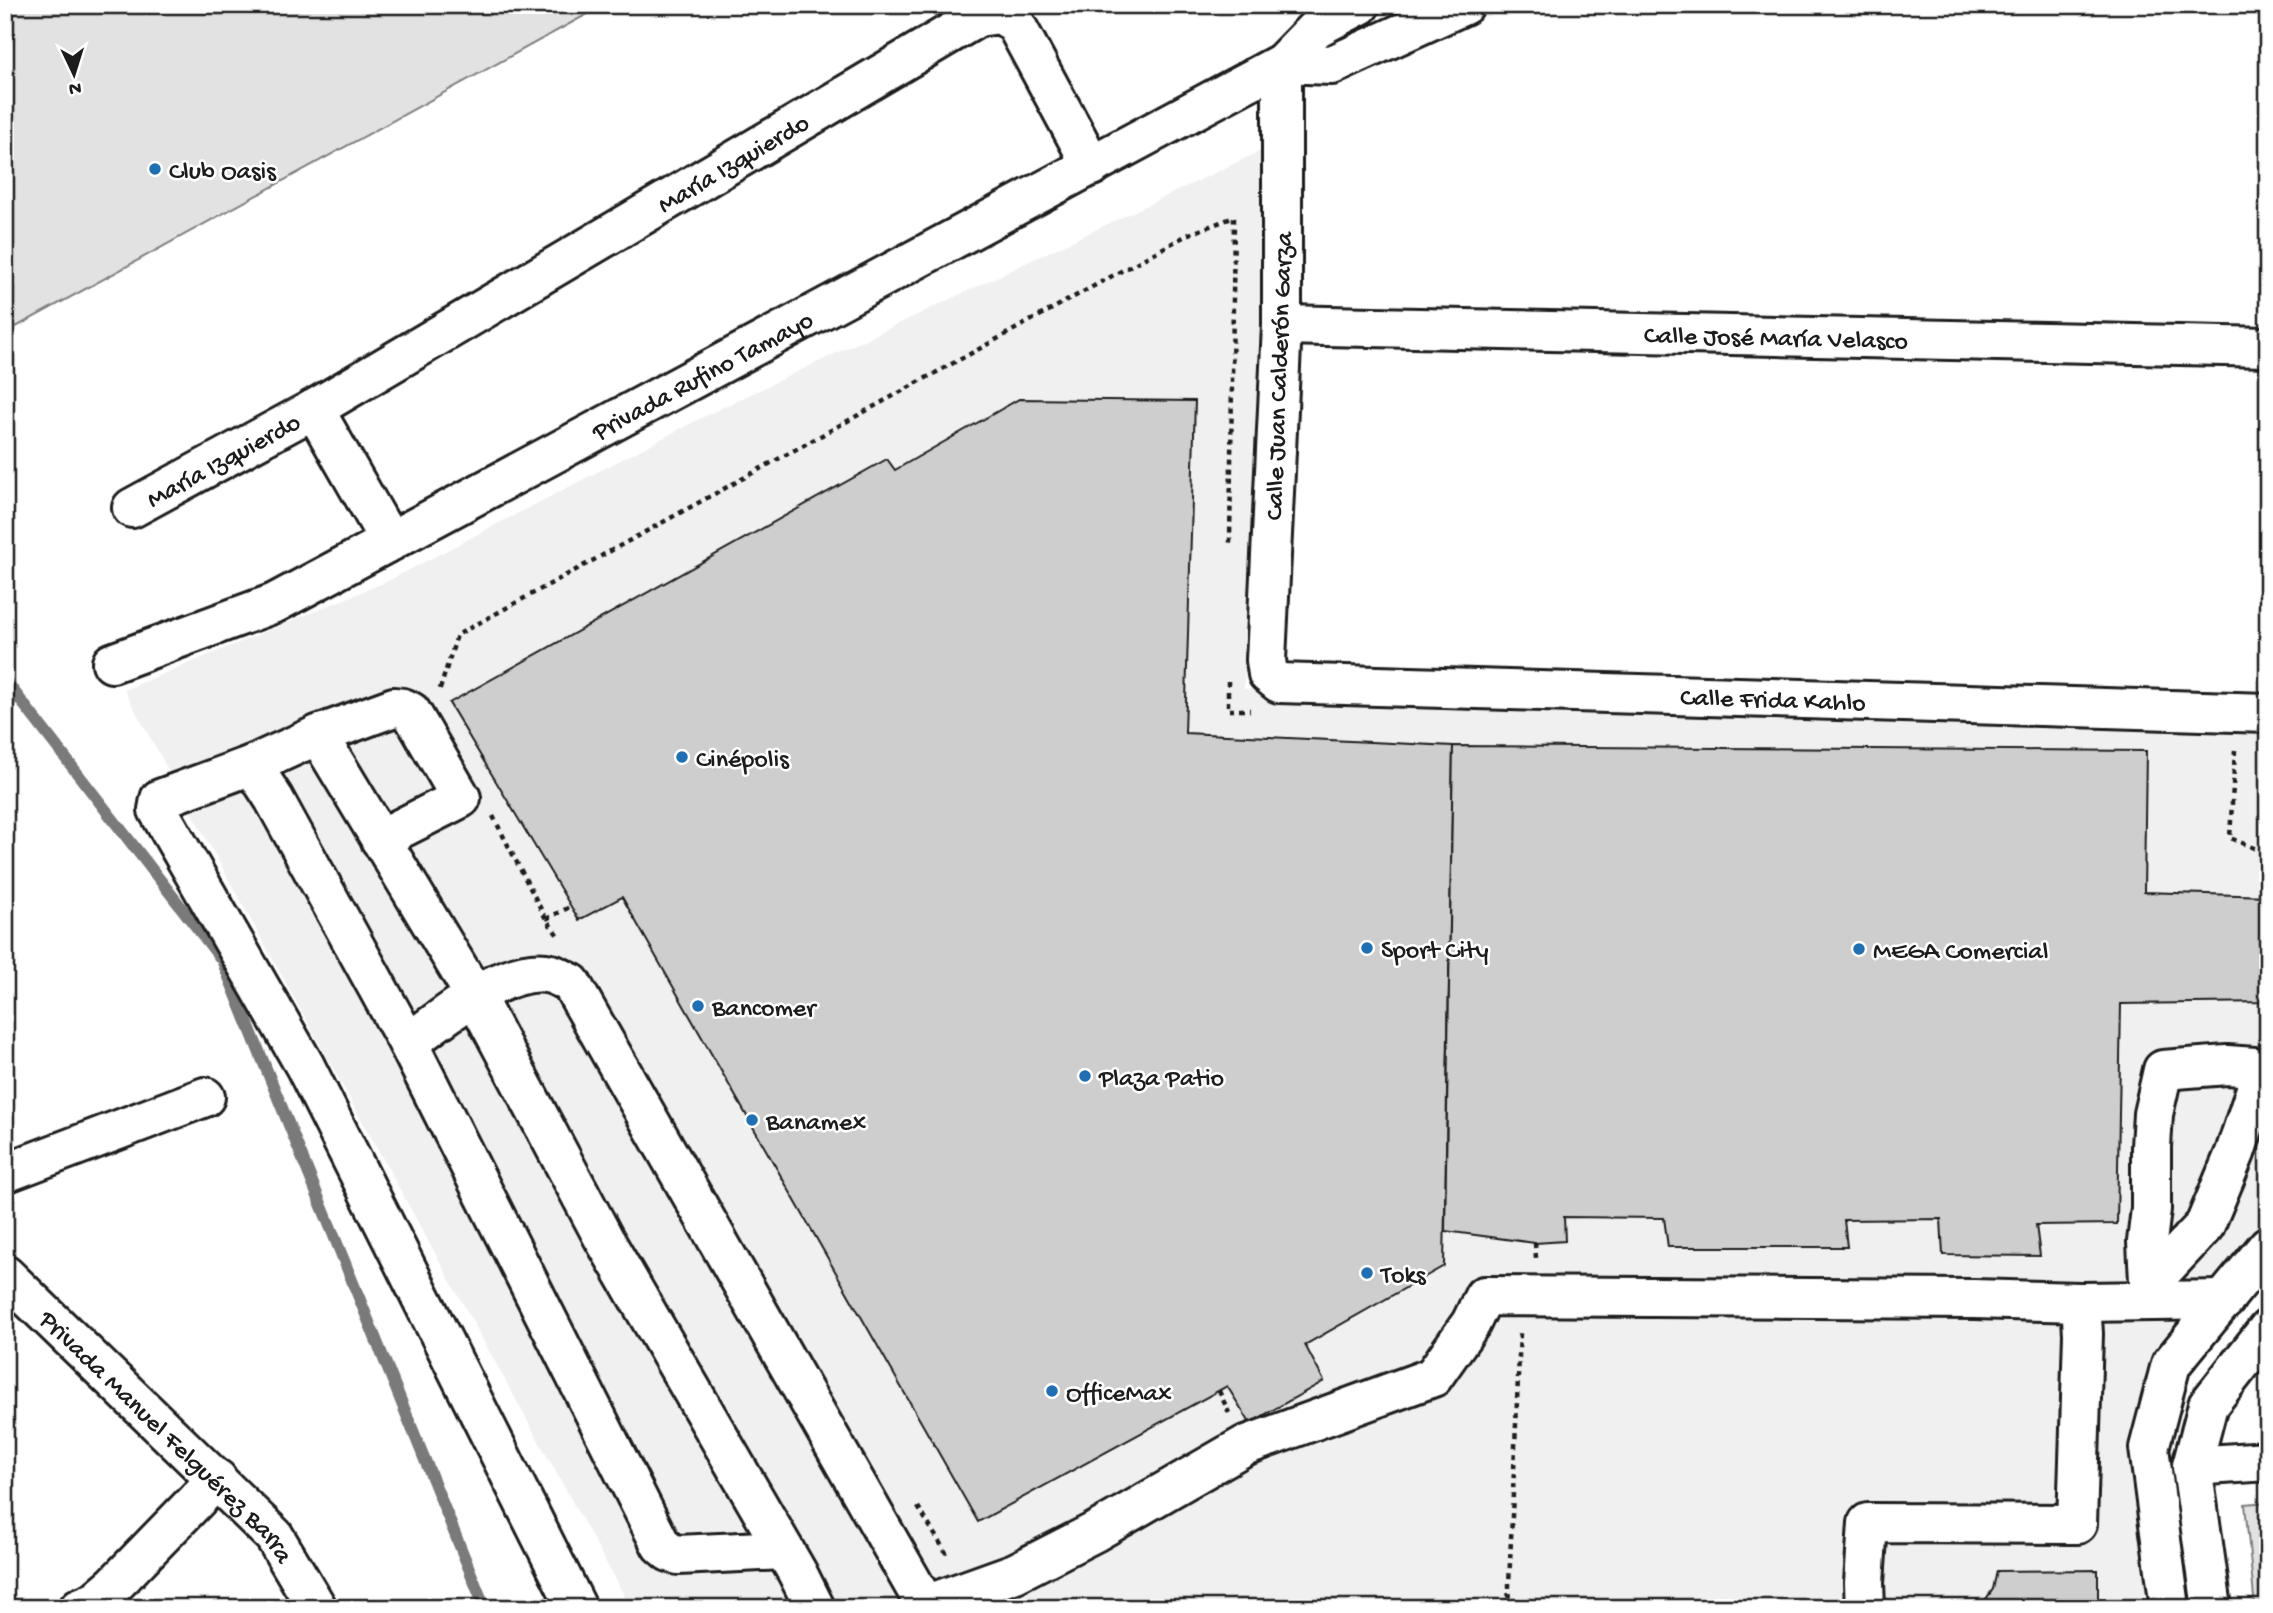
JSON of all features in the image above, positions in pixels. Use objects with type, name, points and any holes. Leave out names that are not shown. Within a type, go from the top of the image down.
[{"type":"street","points":[[1282,63],[1316,28],[1360,5]]},
{"type":"street","points":[[1282,63],[1332,65],[1464,5]]},
{"type":"street","name":"María Izquierdo","points":[[132,509],[314,409],[978,17],[1000,14],[1015,23],[1092,166]]},
{"type":"street","name":"Privada Rufino Tamayo","points":[[112,663],[275,603],[1282,63]]},
{"type":"street","name":"Calle Juan Calderón Garza","points":[[1279,683],[1268,674],[1266,660],[1282,325],[1282,63]]},
{"type":"street","name":"Calle José María Velasco","points":[[1282,325],[2268,347]]},
{"type":"street","name":"María Izquierdo","points":[[314,409],[390,541]]},
{"type":"street","name":"Calle Frida Kahlo","points":[[1279,683],[2268,713]]},
{"type":"street","points":[[380,839],[461,798],[411,712],[403,708],[394,707],[318,735],[252,765],[160,799],[158,810],[304,1066],[577,1608]]},
{"type":"street","points":[[318,735],[475,996],[603,1237],[815,1608]]},
{"type":"street","points":[[252,765],[274,799],[408,1043],[662,1545],[669,1552],[678,1555],[784,1550]]},
{"type":"street","points":[[408,1043],[493,984],[522,975],[549,974],[571,983],[927,1606],[1015,1573],[1095,1532],[1244,1446],[1433,1377],[1471,1323],[1484,1296],[2081,1302],[2150,1292],[2225,1300]]},
{"type":"street","points":[[2227,1065],[2266,1068],[2206,1225],[2150,1292],[2147,1242],[2151,1209],[2151,1147],[2153,1114],[2163,1069],[2227,1065]]},
{"type":"street","points":[[5,1173],[205,1097]]},
{"type":"street","points":[[2170,1608],[2149,1448],[2171,1364],[2268,1246]]},
{"type":"street","name":"Privada Manuel Felguérez Barra","points":[[5,1275],[274,1536],[317,1608]]},
{"type":"street","points":[[1865,1608],[1868,1523],[2077,1524],[2083,1334],[2081,1302]]},
{"type":"street","points":[[2212,1608],[2192,1466],[2208,1405],[2268,1329]]},
{"type":"street","points":[[2192,1466],[2268,1461]]},
{"type":"street","points":[[79,1608],[93,1602],[114,1584],[217,1479]]},
{"type":"path","points":[[561,941],[546,919],[570,907]]},
{"type":"path","points":[[1508,1608],[1520,1331],[1539,1330],[1535,1243]]},
{"type":"path","points":[[914,1501],[950,1560]]},
{"type":"shaded area","name":"Club Oasis","points":[[5,5],[604,5],[5,333]]},
{"type":"shaded area","points":[[1267,148],[1244,689],[2268,725],[2268,1239],[2149,1448],[2158,1608],[631,1608],[124,690],[388,581],[709,414]]},
{"type":"shaded area","points":[[2268,1502],[2268,1608],[2255,1608],[2245,1504]]},
{"type":"building","name":"Plaza Patio","points":[[1019,399],[1195,401],[1185,733],[1453,746],[1444,1266],[1305,1345],[1324,1381],[1250,1423],[1227,1386],[978,1522],[622,897],[579,920],[449,703],[887,459],[895,470]]},
{"type":"building","name":"MEGA Comercial","points":[[1453,746],[2146,751],[2144,892],[2268,896],[2268,1002],[2121,1004],[2117,1224],[2036,1225],[2040,1256],[1943,1255],[1941,1219],[1844,1220],[1847,1247],[1668,1247],[1664,1218],[1564,1217],[1565,1241],[1535,1243],[1445,1231]]},
{"type":"building","points":[[2098,1570],[2098,1600],[2144,1603],[2144,1608],[1950,1608],[1981,1606],[1993,1589],[1997,1571]]},
{"type":"waterway","points":[[5,680],[222,960],[485,1608]]},
{"type":"place","name":"Club Oasis","points":[[155,169]]},
{"type":"place","name":"Cinépolis","points":[[682,757]]},
{"type":"place","name":"Sport City","points":[[1367,948]]},
{"type":"place","name":"MEGA Comercial","points":[[1859,949]]},
{"type":"place","name":"Bancomer","points":[[698,1006]]},
{"type":"place","name":"Plaza Patio","points":[[1085,1076]]},
{"type":"place","name":"Banamex","points":[[752,1120]]},
{"type":"place","name":"Toks","points":[[1367,1273]]},
{"type":"place","name":"OfficeMax","points":[[1052,1391]]}]
